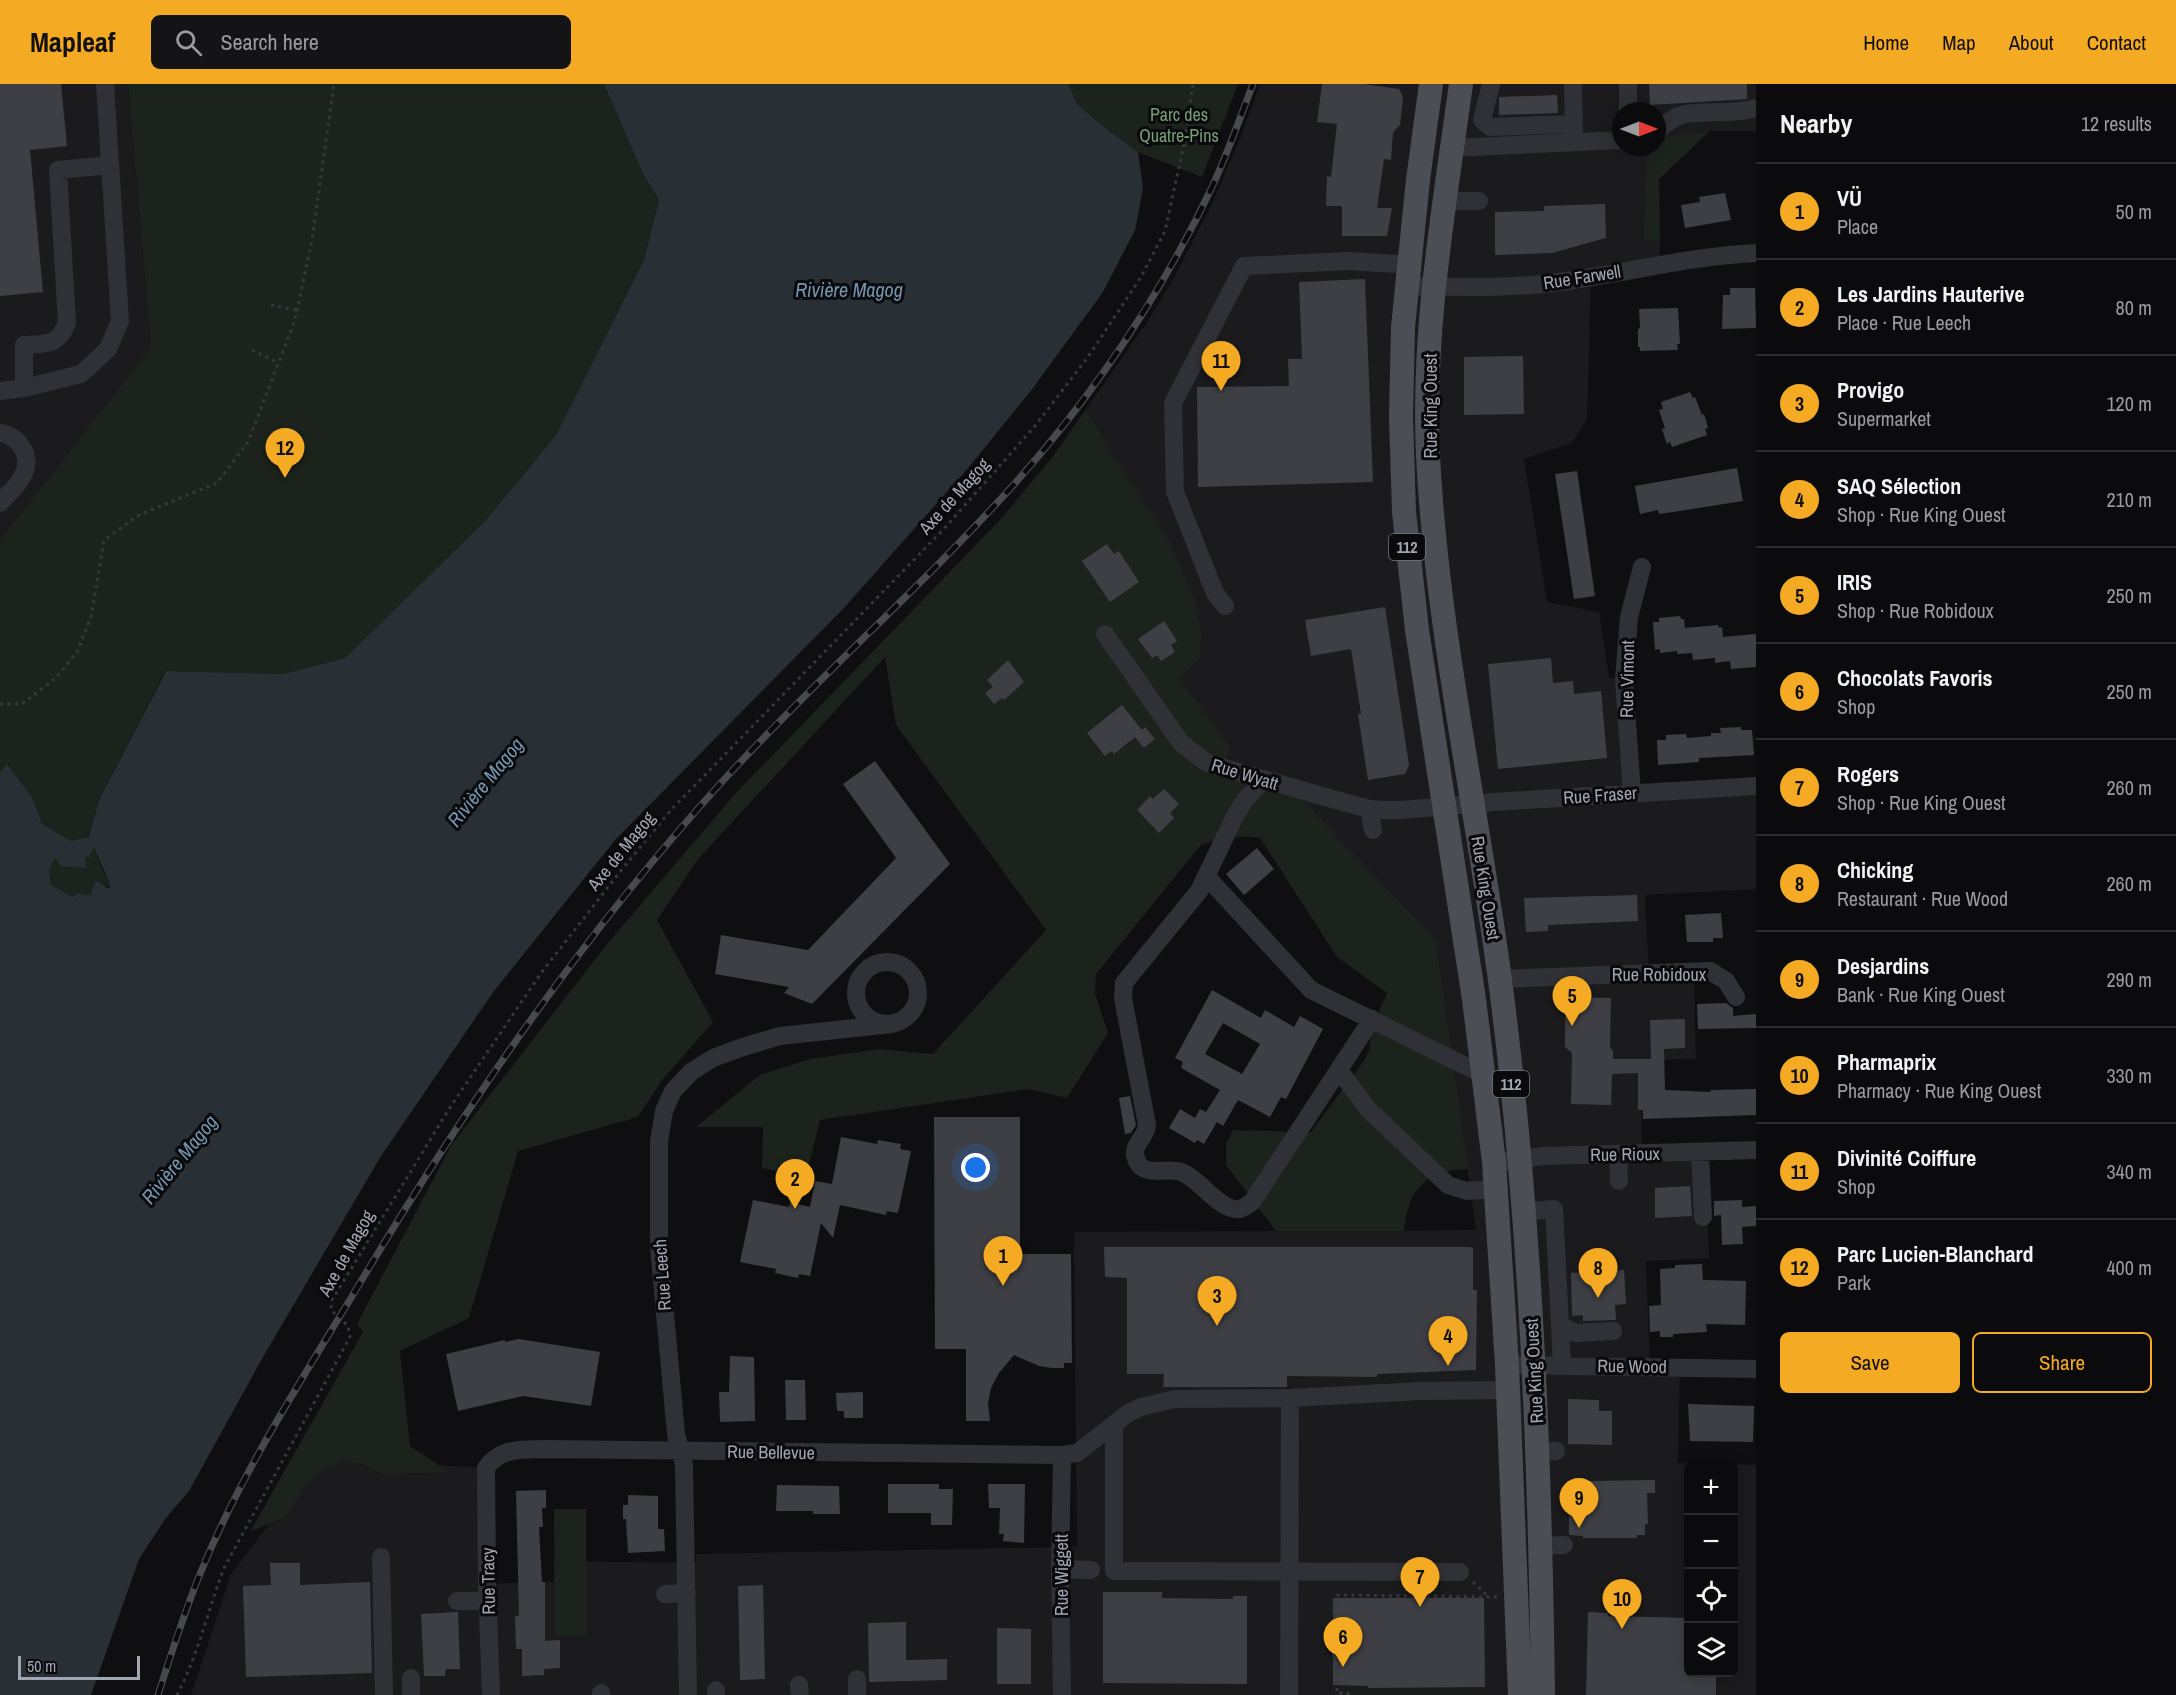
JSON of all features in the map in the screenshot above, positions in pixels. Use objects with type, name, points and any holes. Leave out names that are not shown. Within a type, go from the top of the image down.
[{"type":"main road","name":"Rue King Ouest","points":[[1431,84],[1403,327],[1401,416],[1404,512],[1417,630],[1484,1075],[1494,1162],[1507,1365],[1520,1695]]},
{"type":"main road","name":"Rue King Ouest","points":[[1461,84],[1434,287],[1428,393],[1428,453],[1433,530],[1445,624],[1500,979],[1523,1212],[1534,1365],[1547,1452],[1552,1546],[1543,1695]]},
{"type":"street","points":[[0,391],[24,388],[81,374],[108,349],[120,321],[105,84]]},
{"type":"street","points":[[1491,84],[1482,120],[1490,127],[1573,124]]},
{"type":"street","points":[[1573,84],[1574,143]]},
{"type":"street","points":[[1628,84],[1628,102]]},
{"type":"street","points":[[1666,124],[1673,118],[1685,114],[1744,112],[1756,108]]},
{"type":"street","points":[[1452,148],[1612,141]]},
{"type":"street","points":[[24,388],[24,345],[50,344],[62,336],[68,323],[58,170],[110,165]]},
{"type":"street","points":[[1444,201],[1479,201]]},
{"type":"street","name":"Rue Farwell","points":[[1225,606],[1215,593],[1175,492],[1173,403],[1244,266],[1348,261],[1397,264],[1408,278],[1434,287],[1541,284],[1692,259],[1756,253]]},
{"type":"street","points":[[0,433],[13,436],[19,442],[26,470],[0,503]]},
{"type":"street","name":"Rue Vimont","points":[[1632,793],[1624,668],[1629,617],[1642,567]]},
{"type":"street","name":"Rue Wyatt","points":[[1105,634],[1181,742],[1207,764],[1369,809],[1402,810],[1444,806]]},
{"type":"street","points":[[1264,780],[1245,800],[1235,816],[1199,891],[1124,983],[1122,990],[1147,1125],[1147,1132],[1135,1146],[1134,1155],[1139,1166],[1146,1170],[1184,1172],[1221,1203],[1241,1209],[1252,1202],[1257,1195],[1372,1019]]},
{"type":"street","name":"Rue Fraser","points":[[1444,806],[1756,786]]},
{"type":"street","points":[[1369,809],[1373,830]]},
{"type":"street","points":[[1207,877],[1311,990],[1484,1075]]},
{"type":"street","name":"Rue Robidoux","points":[[1500,979],[1710,971],[1726,981],[1736,997]]},
{"type":"street","name":"Rue Leech","points":[[688,1695],[687,1593],[691,1533],[690,1505],[684,1465],[675,1434],[659,1247],[659,1142],[664,1111],[673,1091],[691,1072],[713,1058],[780,1036],[892,1024]]},
{"type":"street","points":[[1339,1070],[1368,1109],[1448,1185],[1467,1191],[1496,1189]]},
{"type":"street","name":"Rue Rioux","points":[[1494,1162],[1618,1154],[1756,1150]]},
{"type":"street","points":[[1700,1153],[1703,1217]]},
{"type":"street","points":[[1618,1154],[1619,1181]]},
{"type":"street","points":[[1523,1212],[1554,1209],[1562,1365]]},
{"type":"street","points":[[1531,1315],[1560,1320],[1575,1333],[1613,1331]]},
{"type":"street","name":"Rue Wood","points":[[1507,1365],[1562,1365],[1622,1373],[1756,1369]]},
{"type":"street","points":[[1062,1455],[1077,1453],[1126,1414],[1141,1407],[1175,1399],[1290,1398],[1375,1393],[1508,1390]]},
{"type":"street","points":[[1289,1695],[1290,1398]]},
{"type":"street","points":[[1114,1424],[1114,1571],[1460,1572]]},
{"type":"street","name":"Rue Bellevue","points":[[486,1468],[494,1457],[515,1451],[545,1449],[1062,1455]]},
{"type":"street","name":"Rue Wiggett","points":[[1062,1455],[1060,1569],[1054,1619],[1062,1695]]},
{"type":"street","name":"Rue Tracy","points":[[486,1468],[487,1601],[491,1695]]},
{"type":"street","points":[[381,1557],[384,1695]]},
{"type":"street","points":[[1060,1569],[1091,1570]]},
{"type":"street","points":[[665,1594],[687,1593]]},
{"type":"street","points":[[457,1601],[487,1601]]},
{"type":"path","points":[[0,704],[22,704],[56,678],[77,652],[92,617],[104,540],[138,515],[217,483],[248,441],[297,310],[312,240],[334,84]]},
{"type":"path","name":"Axe de Magog","points":[[177,1695],[189,1672],[224,1568],[350,1337],[348,1326],[331,1310],[332,1300],[449,1109],[541,973],[671,810],[942,531],[1035,426],[1088,357],[1136,285],[1166,231],[1185,140],[1193,84]]},
{"type":"path","points":[[271,305],[297,310]]},
{"type":"path","points":[[252,350],[279,363]]},
{"type":"path","points":[[1460,1572],[1488,1596]]},
{"type":"path","points":[[1348,1695],[1348,1693],[1337,1693],[1335,1595],[1500,1596]]},
{"type":"shaded area","points":[[0,84],[128,84],[151,347],[0,540]]},
{"type":"shaded area","points":[[1260,84],[1756,84],[1756,131],[1709,131],[1659,179],[1660,264],[1591,277],[1587,419],[1572,443],[1524,459],[1547,602],[1599,612],[1609,678],[1624,680],[1632,793],[1756,786],[1756,889],[1645,895],[1649,973],[1694,971],[1696,1059],[1641,1060],[1642,1153],[1704,1153],[1709,1258],[1646,1261],[1650,1366],[1680,1367],[1678,1463],[1684,1463],[1684,1677],[1738,1677],[1738,1465],[1756,1465],[1756,1695],[191,1695],[231,1574],[314,1466],[343,1459],[486,1468],[487,1584],[554,1582],[554,1561],[696,1563],[696,1554],[1077,1547],[1074,1232],[1476,1230],[1436,940],[1220,767],[1230,748],[1178,678],[1117,461],[1086,409],[1146,324],[1175,276],[1212,204]]},
{"type":"green space","points":[[128,84],[604,84],[642,172],[659,200],[644,260],[556,435],[486,520],[345,658],[283,674],[165,671],[99,800],[89,837],[71,841],[42,824],[32,797],[7,764],[0,772],[0,540],[151,347]]},
{"type":"green space","name":"Parc des Quatre-Pins","points":[[1068,84],[1238,84],[1202,177],[1138,152],[1077,104]]},
{"type":"green space","points":[[1710,131],[1659,179],[1660,239],[1651,241],[1644,239],[1647,157],[1666,156],[1666,137]]},
{"type":"green space","points":[[1086,409],[1166,535],[1194,598],[1201,632],[1200,659],[1179,678],[1231,748],[1221,767],[1290,787],[1436,940],[1468,1169],[1441,1173],[1422,1185],[1410,1203],[1404,1231],[1276,1231],[1226,1165],[1226,1144],[1233,1130],[1311,1132],[1364,1061],[1369,1051],[1373,1026],[1387,993],[1337,957],[1260,838],[1253,837],[1221,839],[1200,846],[1096,974],[1095,994],[1108,1033],[1067,1098],[1028,1089],[820,1120],[806,1177],[762,1168],[763,1127],[696,1127],[760,1075],[810,1059],[880,1049],[933,1054],[1046,930],[896,725],[885,657],[699,858],[657,920],[713,1022],[662,1080],[638,1117],[518,1151],[469,1318],[400,1351],[410,1446],[449,1472],[384,1474],[361,1464],[342,1462],[320,1472],[304,1488],[286,1516],[250,1532],[363,1332],[357,1324],[452,1144],[607,944],[735,794],[1000,520],[1054,455]]},
{"type":"green space","points":[[94,847],[111,887],[94,883],[91,895],[69,897],[51,885],[49,870],[55,857],[61,866],[64,866],[85,855]]},
{"type":"green space","points":[[554,1509],[586,1509],[586,1636],[555,1636]]},
{"type":"water","name":"Rivière Magog","points":[[604,84],[1068,84],[1077,104],[1138,152],[1143,188],[1135,230],[1103,292],[1033,388],[969,467],[843,609],[615,840],[494,991],[381,1156],[263,1357],[189,1491],[166,1518],[139,1559],[91,1695],[0,1695],[0,772],[7,764],[32,797],[42,824],[71,841],[89,837],[99,800],[166,671],[283,674],[345,658],[486,520],[556,435],[644,260],[659,200],[642,172]],"holes":[[[94,847],[111,887],[107,888],[98,881],[94,883],[91,895],[78,893],[73,897],[51,885],[49,870],[55,858],[61,866],[86,868],[85,856],[89,857]]]},
{"type":"building","points":[[0,84],[61,84],[67,146],[30,150],[43,292],[0,296]]},
{"type":"building","points":[[1322,84],[1364,84],[1399,89],[1403,97],[1400,125],[1393,132],[1391,160],[1384,159],[1377,208],[1392,208],[1387,236],[1342,236],[1342,206],[1326,206],[1327,176],[1331,177],[1337,124],[1317,122]]},
{"type":"building","points":[[1649,84],[1747,84],[1747,99],[1666,104],[1666,102],[1650,102]]},
{"type":"building","points":[[1557,95],[1558,113],[1499,115],[1499,97]]},
{"type":"building","points":[[1725,193],[1731,220],[1685,228],[1681,205],[1700,202],[1699,197]]},
{"type":"building","points":[[1605,204],[1606,238],[1552,253],[1495,255],[1495,212],[1544,211],[1544,206]]},
{"type":"building","points":[[1365,279],[1373,482],[1198,487],[1197,387],[1289,386],[1288,359],[1302,359],[1299,282]]},
{"type":"building","points":[[1730,288],[1755,288],[1756,328],[1722,329],[1723,295],[1730,295]]},
{"type":"building","points":[[1678,308],[1680,344],[1677,344],[1678,350],[1640,351],[1638,347],[1639,309]]},
{"type":"building","points":[[1523,356],[1524,414],[1464,415],[1464,357]]},
{"type":"building","points":[[1690,392],[1693,398],[1695,397],[1702,415],[1704,414],[1708,428],[1705,429],[1707,435],[1672,447],[1670,442],[1667,444],[1662,429],[1665,428],[1659,410],[1663,409],[1661,402]]},
{"type":"building","points":[[1737,468],[1743,501],[1659,514],[1658,510],[1640,514],[1635,486]]},
{"type":"building","points":[[1577,471],[1595,596],[1574,599],[1555,474]]},
{"type":"building","points":[[1107,544],[1114,554],[1119,551],[1139,582],[1110,602],[1082,561]]},
{"type":"building","points":[[1385,607],[1409,765],[1405,774],[1368,780],[1351,649],[1311,656],[1305,620]]},
{"type":"building","points":[[1680,616],[1684,619],[1685,628],[1718,625],[1719,628],[1722,627],[1723,637],[1756,634],[1756,667],[1731,669],[1730,661],[1715,663],[1715,658],[1693,660],[1692,653],[1677,654],[1677,651],[1660,653],[1660,649],[1655,650],[1653,622],[1659,622],[1659,618]]},
{"type":"building","points":[[1164,621],[1177,641],[1171,645],[1175,652],[1161,661],[1157,655],[1152,658],[1138,639]]},
{"type":"building","points":[[1551,658],[1553,683],[1573,681],[1574,694],[1601,691],[1607,758],[1498,769],[1488,664]]},
{"type":"building","points":[[1008,660],[1024,682],[1004,700],[1002,698],[994,704],[985,693],[993,687],[987,680]]},
{"type":"building","points":[[1122,705],[1142,730],[1145,727],[1155,739],[1144,748],[1135,737],[1114,754],[1112,751],[1105,756],[1087,733]]},
{"type":"building","points":[[1741,727],[1741,730],[1752,730],[1754,755],[1699,758],[1699,762],[1658,765],[1657,740],[1666,740],[1666,735],[1686,734],[1687,738],[1711,736],[1711,733],[1721,733],[1720,728]]},
{"type":"building","points":[[875,761],[950,864],[812,1004],[784,993],[789,987],[715,974],[721,935],[808,950],[896,858],[843,784]]},
{"type":"building","points":[[1164,789],[1179,804],[1170,813],[1174,818],[1159,833],[1137,810],[1150,796],[1153,799]]},
{"type":"building","points":[[1257,848],[1274,869],[1244,895],[1226,874]]},
{"type":"building","points":[[1637,895],[1638,921],[1548,925],[1548,931],[1526,932],[1524,898]]},
{"type":"building","points":[[1721,913],[1723,938],[1713,938],[1713,942],[1687,942],[1685,915]]},
{"type":"building","points":[[1212,990],[1261,1018],[1265,1010],[1294,1027],[1300,1016],[1323,1029],[1286,1099],[1281,1097],[1270,1117],[1238,1100],[1223,1126],[1217,1122],[1204,1144],[1197,1140],[1195,1143],[1169,1128],[1180,1109],[1195,1118],[1200,1109],[1206,1112],[1220,1090],[1181,1068],[1183,1062],[1175,1058]],"holes":[[[1223,1023],[1260,1044],[1242,1074],[1205,1054]]]},
{"type":"building","points":[[1570,997],[1611,998],[1610,1047],[1613,1051],[1613,1059],[1651,1059],[1650,1020],[1685,1019],[1685,1048],[1664,1049],[1665,1090],[1710,1092],[1711,1090],[1756,1089],[1756,1115],[1643,1119],[1643,1110],[1638,1110],[1638,1073],[1612,1074],[1611,1105],[1571,1104],[1572,1053],[1565,1047],[1565,1002]]},
{"type":"building","points":[[1726,1003],[1733,1008],[1733,1016],[1756,1014],[1756,1028],[1698,1029],[1697,1004]]},
{"type":"building","points":[[1130,1096],[1136,1125],[1131,1133],[1125,1134],[1119,1098]]},
{"type":"building","points":[[934,1117],[1020,1117],[1020,1254],[1071,1254],[1072,1363],[1064,1363],[1064,1368],[1052,1368],[1039,1366],[1014,1355],[999,1373],[991,1388],[988,1404],[990,1421],[966,1421],[966,1349],[935,1349]]},
{"type":"building","points":[[841,1137],[877,1144],[878,1140],[901,1144],[900,1149],[911,1151],[898,1213],[887,1211],[886,1215],[840,1205],[833,1238],[821,1223],[810,1276],[799,1274],[798,1278],[775,1273],[776,1269],[740,1262],[753,1200],[789,1207],[790,1202],[810,1207],[815,1181],[832,1184]]},
{"type":"building","points":[[1690,1186],[1692,1216],[1655,1218],[1655,1188]]},
{"type":"building","points":[[1742,1200],[1742,1207],[1756,1206],[1756,1226],[1742,1227],[1743,1244],[1722,1245],[1721,1215],[1714,1216],[1714,1201]]},
{"type":"building","points":[[1104,1247],[1470,1247],[1473,1248],[1473,1290],[1477,1290],[1476,1370],[1377,1374],[1377,1377],[1287,1376],[1287,1387],[1163,1387],[1164,1374],[1127,1374],[1127,1278],[1105,1277]]},
{"type":"building","points":[[1702,1264],[1703,1280],[1746,1281],[1745,1325],[1706,1324],[1707,1332],[1673,1334],[1673,1337],[1660,1337],[1660,1331],[1650,1332],[1649,1306],[1661,1305],[1660,1269],[1675,1268],[1675,1265]]},
{"type":"building","points":[[1613,1268],[1613,1271],[1624,1270],[1626,1304],[1615,1305],[1616,1320],[1583,1321],[1583,1315],[1572,1316],[1571,1273]]},
{"type":"building","points":[[519,1339],[600,1352],[591,1406],[523,1396],[458,1411],[446,1354],[505,1340],[505,1342]]},
{"type":"building","points":[[730,1356],[754,1357],[755,1421],[720,1422],[719,1392],[729,1392]]},
{"type":"building","points":[[785,1380],[805,1380],[806,1420],[786,1420]]},
{"type":"building","points":[[863,1392],[863,1418],[844,1418],[844,1411],[837,1411],[836,1393]]},
{"type":"building","points":[[1568,1399],[1599,1400],[1599,1411],[1612,1411],[1612,1445],[1568,1444]]},
{"type":"building","points":[[1688,1404],[1754,1406],[1753,1442],[1690,1441]]},
{"type":"building","points":[[1655,1480],[1655,1493],[1647,1493],[1648,1524],[1645,1524],[1645,1535],[1637,1535],[1637,1538],[1583,1538],[1583,1536],[1569,1535],[1569,1483]]},
{"type":"building","points":[[888,1484],[939,1484],[939,1489],[953,1489],[952,1525],[931,1525],[931,1513],[888,1513]]},
{"type":"building","points":[[988,1484],[1025,1484],[1024,1543],[1003,1541],[1004,1534],[999,1534],[1000,1508],[989,1508]]},
{"type":"building","points":[[777,1485],[839,1486],[840,1514],[776,1511]]},
{"type":"building","points":[[546,1490],[546,1508],[542,1508],[543,1527],[539,1527],[542,1582],[545,1582],[545,1641],[560,1640],[560,1668],[544,1669],[544,1675],[522,1676],[522,1649],[516,1649],[515,1616],[519,1616],[516,1491]]},
{"type":"building","points":[[628,1495],[658,1496],[658,1529],[664,1529],[665,1551],[628,1553],[623,1505],[628,1505]]},
{"type":"building","points":[[270,1563],[300,1563],[300,1585],[370,1582],[372,1673],[246,1677],[243,1586],[271,1585]]},
{"type":"building","points":[[763,1585],[765,1679],[740,1680],[738,1586]]},
{"type":"building","points":[[1103,1592],[1162,1592],[1162,1598],[1233,1599],[1233,1596],[1247,1596],[1247,1684],[1103,1683]]},
{"type":"building","points":[[1333,1598],[1484,1598],[1485,1687],[1368,1688],[1368,1686],[1333,1685]]},
{"type":"building","points":[[458,1612],[460,1669],[446,1669],[445,1676],[424,1676],[421,1614]]},
{"type":"building","points":[[1588,1612],[1608,1613],[1608,1616],[1684,1618],[1684,1677],[1716,1677],[1716,1695],[1586,1695]]},
{"type":"building","points":[[906,1622],[906,1660],[947,1659],[947,1680],[869,1682],[868,1623]]},
{"type":"building","points":[[997,1628],[1031,1629],[1031,1684],[997,1684]]},
{"type":"railway","points":[[158,1695],[200,1574],[253,1464],[397,1222],[482,1091],[526,1027],[619,903],[720,784],[756,745],[981,520],[1074,413],[1126,340],[1172,264],[1213,185],[1253,84]]},
{"type":"place","name":"Divinité Coiffure","points":[[1221,391]]},
{"type":"place","name":"Parc Lucien-Blanchard","points":[[285,478]]},
{"type":"place","name":"IRIS","points":[[1572,1026]]},
{"type":"place","name":"Les Jardins Hauterive","points":[[795,1209]]},
{"type":"place","name":"VÜ","points":[[1003,1286]]},
{"type":"place","name":"Chicking","points":[[1598,1298]]},
{"type":"place","name":"Provigo","points":[[1217,1326]]},
{"type":"place","name":"SAQ Sélection","points":[[1448,1366]]},
{"type":"place","name":"Desjardins","points":[[1579,1528]]},
{"type":"place","name":"Rogers","points":[[1420,1607]]},
{"type":"place","name":"Pharmaprix","points":[[1622,1629]]},
{"type":"place","name":"Chocolats Favoris","points":[[1343,1667]]}]
